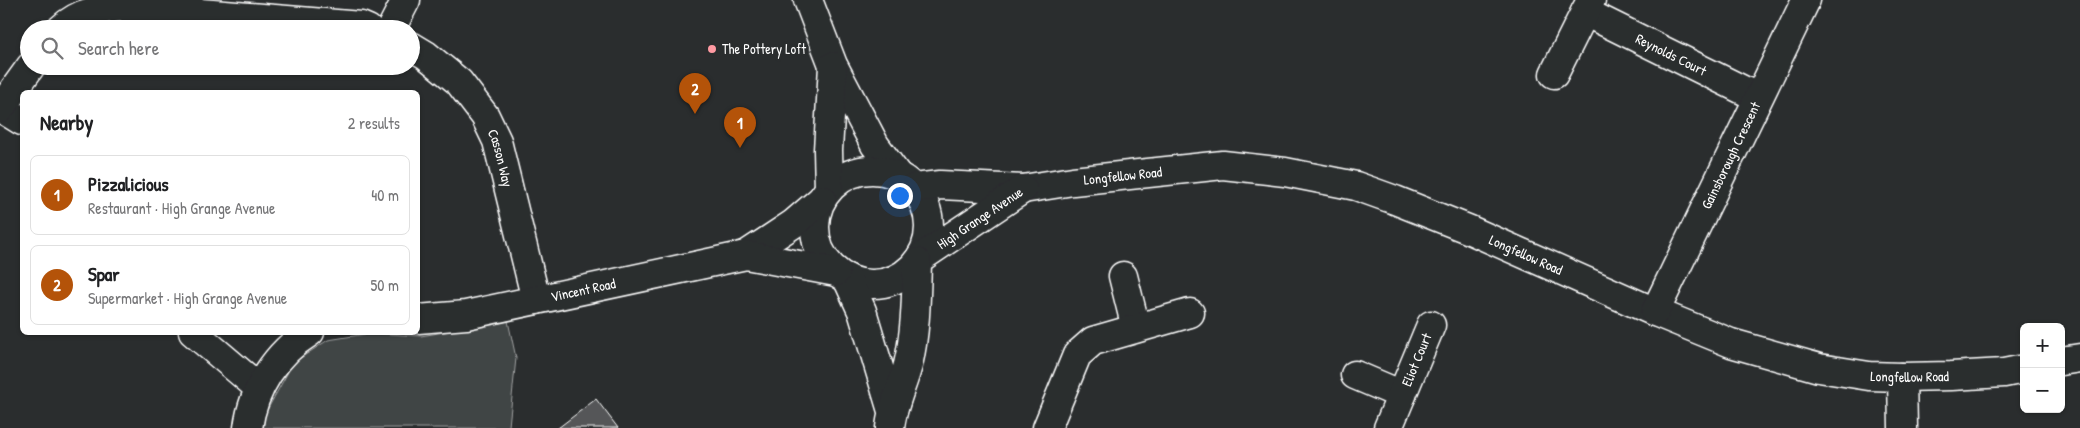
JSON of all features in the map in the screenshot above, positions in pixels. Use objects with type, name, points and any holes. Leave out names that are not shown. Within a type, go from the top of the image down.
[{"type":"street","points":[[396,20],[406,0]]},
{"type":"street","name":"High Grange Avenue","points":[[808,0],[833,64],[875,145],[924,204],[929,222],[928,240],[919,260],[915,325],[908,366],[891,420]]},
{"type":"street","name":"Gainsborough Crescent","points":[[1655,312],[1806,0]]},
{"type":"street","name":"Reynolds Court","points":[[1554,74],[1588,6],[1757,98]]},
{"type":"street","points":[[72,20],[104,8],[128,7],[287,20]]},
{"type":"street","name":"Casson Way","points":[[420,51],[459,82],[485,116],[496,141],[536,300]]},
{"type":"street","name":"High Grange Avenue","points":[[833,64],[826,194],[816,218],[816,238],[823,256],[841,275],[862,311],[891,420]]},
{"type":"street","points":[[8,112],[26,75]]},
{"type":"street","name":"Longfellow Road","points":[[1023,189],[1082,180],[1223,165],[1285,172],[1356,186],[1395,200],[1470,230],[1655,312],[1732,343],[1819,368],[1869,376],[1902,377],[1951,376],[2020,370]]},
{"type":"street","name":"High Grange Avenue","points":[[826,194],[844,178],[861,171],[880,171],[906,182],[1023,189]]},
{"type":"street","name":"High Grange Avenue","points":[[841,275],[865,284],[885,283],[902,275],[919,260],[1023,189]]},
{"type":"street","name":"Vincent Road","points":[[420,318],[466,315],[746,255],[793,224],[826,194]]},
{"type":"street","name":"Vincent Road","points":[[746,255],[841,275]]},
{"type":"street","points":[[1123,276],[1136,328]]},
{"type":"street","points":[[1047,428],[1077,356],[1084,347],[1093,341],[1190,313]]},
{"type":"street","name":"Eliot Court","points":[[1388,428],[1431,325]]},
{"type":"street","points":[[196,335],[259,388]]},
{"type":"street","points":[[248,428],[259,388],[278,358],[306,335]]},
{"type":"street","points":[[2065,360],[2080,358]]},
{"type":"street","name":"Eliot Court","points":[[1354,375],[1402,395]]},
{"type":"street","points":[[1902,377],[1903,428]]},
{"type":"shaded area","points":[[508,321],[516,358],[509,426],[506,428],[263,428],[265,414],[293,363],[328,340],[359,335],[421,336]]},
{"type":"building","points":[[596,399],[618,428],[558,428]]},
{"type":"place","name":"The Pottery Loft","points":[[712,49]]},
{"type":"place","name":"Spar","points":[[695,114]]},
{"type":"place","name":"Pizzalicious","points":[[740,148]]}]
